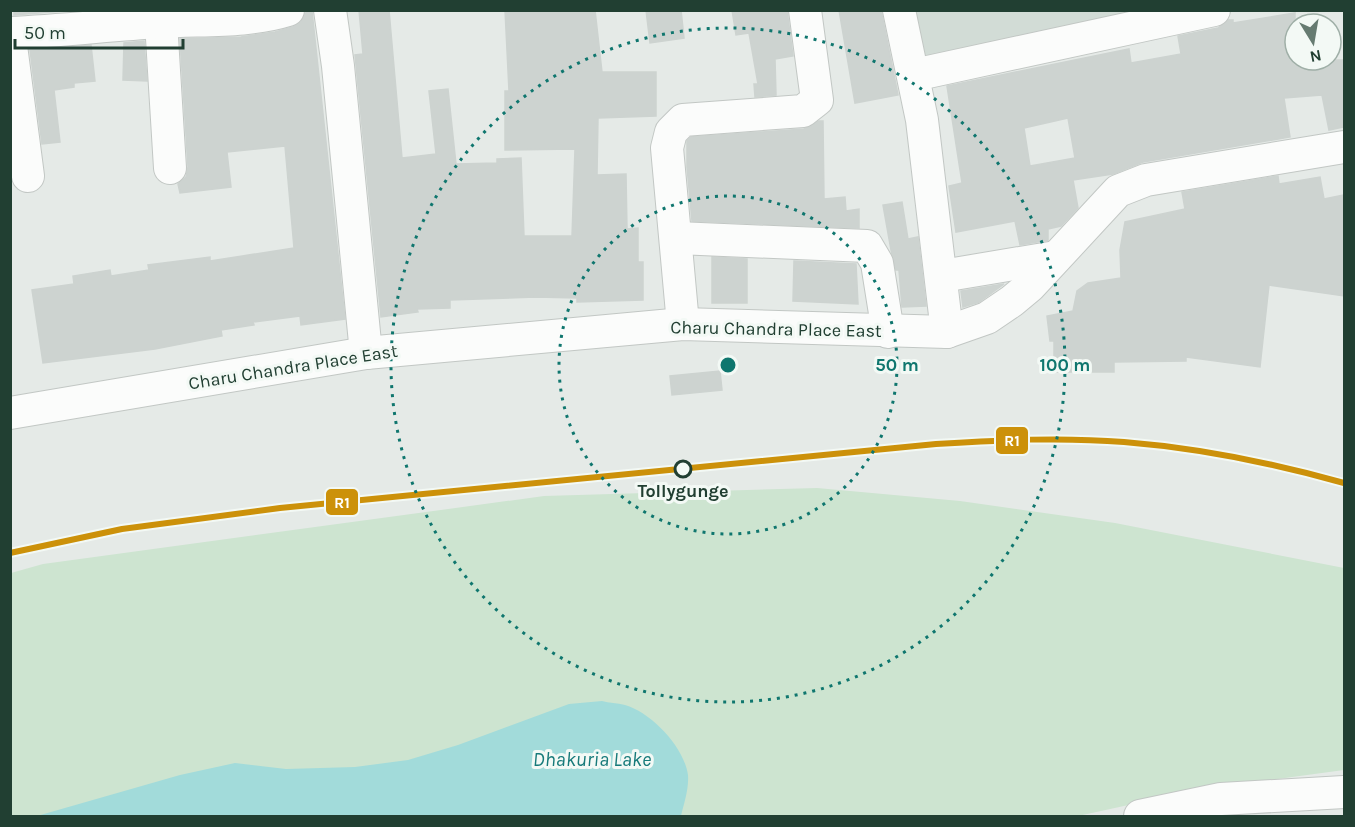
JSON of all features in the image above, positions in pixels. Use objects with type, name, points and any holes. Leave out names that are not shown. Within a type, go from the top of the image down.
[{"type":"street","points":[[10,33],[77,31],[161,22],[229,20],[270,16],[288,10]]},
{"type":"street","points":[[330,10],[339,66],[366,353]]},
{"type":"street","points":[[683,324],[677,238],[667,148],[671,132],[683,120],[803,111],[817,100],[805,10]]},
{"type":"street","points":[[899,10],[922,120],[947,332]]},
{"type":"street","points":[[914,75],[1214,10]]},
{"type":"street","points":[[161,22],[170,168]]},
{"type":"street","points":[[10,38],[28,176]]},
{"type":"street","name":"Charu Chandra Place East","points":[[10,413],[366,353],[683,324],[947,332],[964,328],[995,312],[1030,286],[1118,191],[1146,180],[1344,147]]},
{"type":"street","points":[[677,238],[867,246],[877,263],[888,332]]},
{"type":"street","points":[[942,276],[1056,257]]},
{"type":"street","points":[[1140,816],[1344,792]]},
{"type":"shaded area","points":[[903,10],[1174,11],[917,67]]},
{"type":"green space","points":[[817,488],[960,501],[1115,523],[1344,568],[1344,770],[1202,789],[1078,816],[11,816],[11,573],[43,564],[544,496]]},
{"type":"water","name":"Dhakuria Lake","points":[[602,701],[625,705],[646,715],[665,732],[680,753],[688,775],[681,816],[37,816],[180,775],[235,763],[286,769],[355,767],[408,760],[458,745],[569,704]]},
{"type":"building","points":[[14,10],[76,10],[14,15]]},
{"type":"building","points":[[359,10],[389,10],[402,158],[436,154],[429,91],[448,89],[456,164],[497,163],[497,159],[521,158],[524,236],[572,236],[575,149],[505,150],[505,91],[509,91],[505,10],[595,10],[602,72],[656,72],[656,116],[598,118],[597,175],[626,174],[627,229],[638,228],[638,262],[643,262],[643,300],[577,302],[577,298],[536,297],[450,300],[450,308],[417,309],[418,312],[381,317],[355,55],[363,54]]},
{"type":"building","points":[[646,10],[681,10],[684,38],[650,43]]},
{"type":"building","points":[[732,10],[787,10],[793,56],[775,59],[776,95],[755,97],[754,84],[758,84],[749,33],[736,35]]},
{"type":"building","points":[[839,10],[881,10],[898,95],[855,103]]},
{"type":"building","points":[[312,11],[345,319],[301,325],[300,316],[253,322],[254,325],[221,330],[222,336],[155,349],[43,363],[32,290],[74,284],[73,276],[110,270],[111,276],[149,270],[148,265],[210,257],[210,261],[294,248],[285,146],[227,152],[231,187],[180,193],[178,184],[186,177],[188,167],[180,39],[241,37],[275,32],[293,27],[301,22],[305,13]]},
{"type":"building","points":[[1283,15],[1283,72],[1343,72],[1344,60],[1344,127],[1329,130],[1322,95],[1284,98],[1290,137],[1143,162],[1113,174],[1073,180],[1078,208],[1061,226],[1048,229],[1048,240],[1020,245],[1015,221],[956,232],[949,186],[962,183],[947,86],[1129,49],[1131,63],[1181,54],[1178,36],[1218,28],[1228,20],[1233,20],[1233,23]],"holes":[[[1068,118],[1075,158],[1030,166],[1024,128]]]},
{"type":"building","points":[[144,41],[147,81],[123,80],[124,43]]},
{"type":"building","points":[[91,45],[95,81],[74,83],[74,87],[54,90],[60,142],[42,144],[30,50]]},
{"type":"building","points":[[823,121],[824,199],[845,197],[846,211],[859,209],[859,228],[692,221],[687,167],[687,141],[691,137],[804,129]]},
{"type":"building","points":[[1278,176],[1279,184],[1320,177],[1324,199],[1344,195],[1344,296],[1269,285],[1260,367],[1186,357],[1186,361],[1114,362],[1114,372],[1054,372],[1054,341],[1050,341],[1047,316],[1073,311],[1077,291],[1088,283],[1121,278],[1120,250],[1125,222],[1185,209],[1182,192]]},
{"type":"building","points":[[902,202],[908,239],[918,237],[926,306],[902,307],[899,270],[896,270],[891,250],[883,205]]},
{"type":"building","points":[[712,257],[747,259],[747,303],[712,303]]},
{"type":"building","points":[[794,261],[856,264],[858,304],[793,301]]},
{"type":"building","points":[[1004,284],[979,302],[963,307],[961,291]]},
{"type":"building","points":[[720,371],[722,390],[672,395],[670,376]]},
{"type":"transit line","name":"R1","points":[[10,553],[122,529],[280,508],[983,441],[1077,440],[1180,448],[1235,457],[1344,483]]},
{"type":"place","name":"Tollygunge","points":[[683,469]]}]
